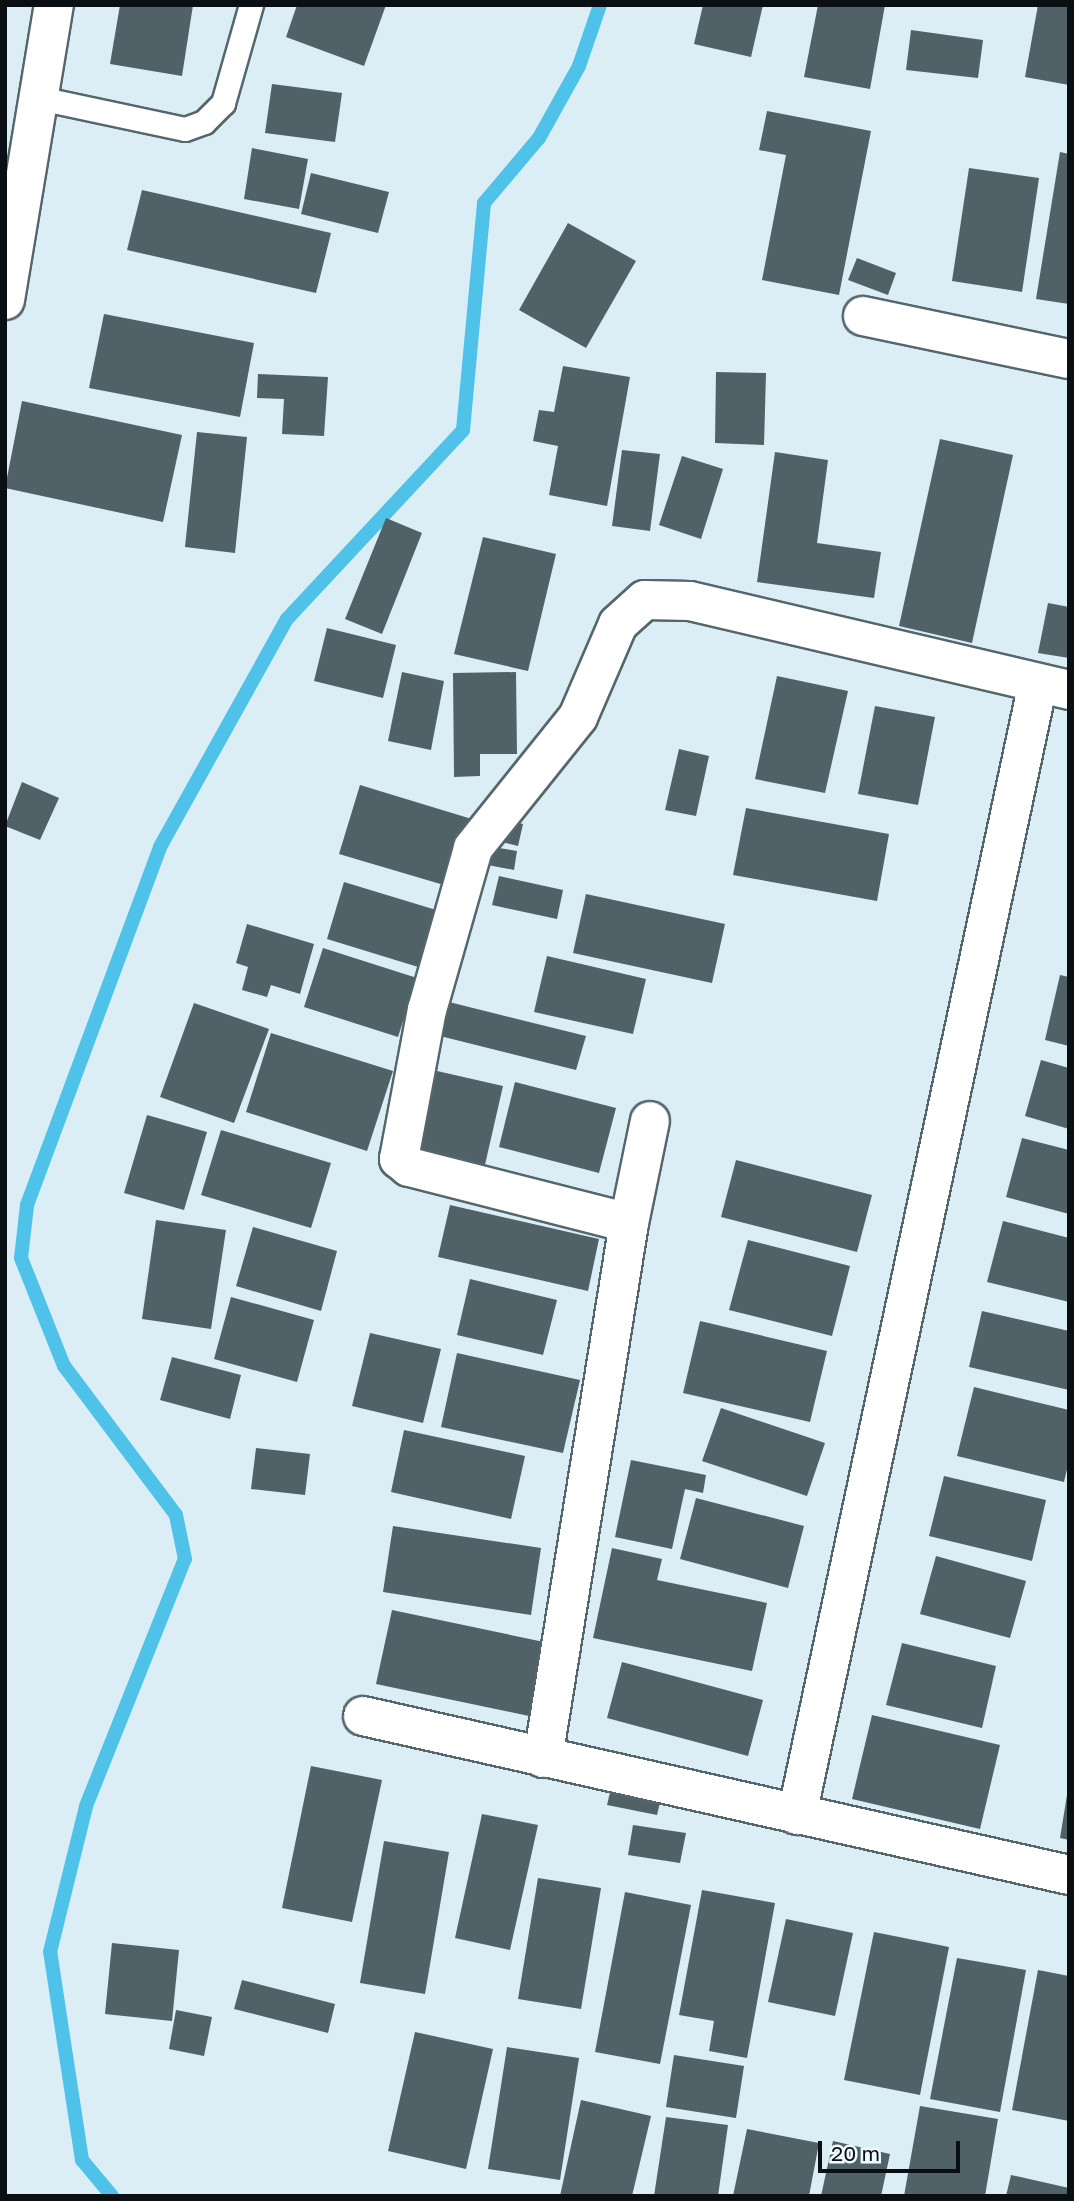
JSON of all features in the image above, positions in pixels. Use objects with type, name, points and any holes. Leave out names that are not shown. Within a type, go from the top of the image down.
[{"type":"street","points":[[5,300],[54,5]]},
{"type":"street","points":[[863,316],[1069,359]]},
{"type":"street","points":[[629,1223],[409,1167],[398,1159],[427,1010],[473,848],[578,717],[618,624],[645,600],[690,601],[1054,687],[797,1815]]},
{"type":"street","points":[[543,1758],[629,1223],[650,1121]]},
{"type":"street","points":[[363,1716],[1069,1874]]},
{"type":"lane","points":[[39,98],[185,129],[204,122],[223,103],[250,5]]},
{"type":"building","points":[[120,5],[193,5],[182,76],[110,64]]},
{"type":"building","points":[[297,5],[386,5],[364,66],[286,37]]},
{"type":"building","points":[[703,5],[763,5],[751,57],[694,44]]},
{"type":"building","points":[[818,5],[885,5],[870,89],[804,77]]},
{"type":"building","points":[[1038,5],[1069,5],[1069,85],[1025,77]]},
{"type":"building","points":[[911,30],[983,40],[978,78],[906,70]]},
{"type":"building","points":[[272,84],[342,93],[335,142],[265,133]]},
{"type":"building","points":[[767,111],[871,131],[839,295],[762,280],[786,155],[759,150]]},
{"type":"building","points":[[252,148],[308,159],[299,209],[244,199]]},
{"type":"building","points":[[1060,152],[1069,154],[1069,304],[1036,299]]},
{"type":"building","points":[[969,168],[1039,178],[1022,292],[952,281]]},
{"type":"building","points":[[311,173],[389,192],[378,233],[301,214]]},
{"type":"building","points":[[142,190],[331,233],[316,293],[127,250]]},
{"type":"building","points":[[568,223],[636,261],[586,348],[519,310]]},
{"type":"building","points":[[857,258],[896,273],[888,295],[848,280]]},
{"type":"building","points":[[104,314],[254,343],[240,417],[89,388]]},
{"type":"building","points":[[563,366],[630,377],[607,506],[549,495],[558,446],[533,441],[539,410],[554,412]]},
{"type":"building","points":[[716,372],[766,373],[764,445],[715,443]]},
{"type":"building","points":[[258,374],[328,377],[324,436],[282,434],[284,399],[257,398]]},
{"type":"building","points":[[22,401],[182,435],[163,522],[5,488]]},
{"type":"building","points":[[197,432],[247,437],[235,553],[185,547]]},
{"type":"building","points":[[940,439],[1013,455],[972,643],[899,626]]},
{"type":"building","points":[[622,450],[660,454],[650,531],[612,526]]},
{"type":"building","points":[[775,452],[828,460],[817,543],[881,552],[874,598],[757,582]]},
{"type":"building","points":[[682,456],[723,469],[701,539],[659,525]]},
{"type":"building","points":[[386,518],[422,533],[382,634],[345,619]]},
{"type":"building","points":[[483,537],[556,554],[528,671],[454,654]]},
{"type":"building","points":[[1048,603],[1069,607],[1069,658],[1038,653]]},
{"type":"building","points":[[327,628],[396,645],[383,698],[314,681]]},
{"type":"building","points":[[402,672],[444,681],[431,750],[388,741]]},
{"type":"building","points":[[516,672],[517,754],[480,754],[480,776],[454,777],[453,673]]},
{"type":"building","points":[[777,676],[848,691],[825,793],[755,779]]},
{"type":"building","points":[[875,706],[935,717],[918,805],[858,794]]},
{"type":"building","points":[[679,749],[709,756],[696,816],[665,810]]},
{"type":"building","points":[[22,782],[59,798],[40,840],[5,826]]},
{"type":"building","points":[[360,785],[475,820],[454,888],[339,854]]},
{"type":"building","points":[[746,808],[889,834],[877,901],[733,875]]},
{"type":"building","points":[[478,813],[523,824],[518,846],[473,835]]},
{"type":"building","points":[[480,845],[517,851],[514,870],[477,863]]},
{"type":"building","points":[[499,876],[563,890],[557,919],[492,905]]},
{"type":"building","points":[[344,882],[446,913],[428,970],[327,939]]},
{"type":"building","points":[[586,894],[725,924],[712,983],[573,953]]},
{"type":"building","points":[[247,924],[314,944],[300,994],[271,985],[267,997],[242,990],[248,967],[236,963]]},
{"type":"building","points":[[323,948],[417,978],[398,1037],[304,1007]]},
{"type":"building","points":[[547,956],[646,979],[633,1034],[534,1012]]},
{"type":"building","points":[[1060,975],[1069,977],[1069,1046],[1045,1040]]},
{"type":"building","points":[[441,1000],[586,1036],[576,1070],[432,1034]]},
{"type":"building","points":[[194,1003],[269,1029],[234,1123],[160,1097]]},
{"type":"building","points":[[271,1033],[393,1071],[367,1151],[246,1112]]},
{"type":"building","points":[[1041,1060],[1069,1068],[1069,1129],[1025,1116]]},
{"type":"building","points":[[437,1071],[503,1086],[484,1169],[418,1154]]},
{"type":"building","points":[[515,1082],[616,1108],[599,1173],[499,1147]]},
{"type":"building","points":[[147,1115],[207,1132],[184,1210],[124,1193]]},
{"type":"building","points":[[221,1130],[331,1163],[311,1228],[201,1195]]},
{"type":"building","points":[[1022,1138],[1069,1150],[1069,1214],[1006,1197]]},
{"type":"building","points":[[736,1160],[872,1195],[857,1252],[721,1217]]},
{"type":"building","points":[[450,1205],[599,1239],[588,1291],[438,1257]]},
{"type":"building","points":[[156,1220],[226,1230],[211,1329],[142,1319]]},
{"type":"building","points":[[1003,1221],[1069,1238],[1069,1302],[987,1282]]},
{"type":"building","points":[[253,1227],[337,1251],[321,1311],[236,1286]]},
{"type":"building","points":[[748,1240],[850,1266],[832,1336],[729,1310]]},
{"type":"building","points":[[470,1279],[557,1300],[543,1355],[457,1335]]},
{"type":"building","points":[[231,1297],[314,1320],[297,1382],[214,1359]]},
{"type":"building","points":[[982,1311],[1069,1331],[1069,1390],[969,1367]]},
{"type":"building","points":[[700,1321],[827,1351],[810,1422],[683,1393]]},
{"type":"building","points":[[370,1333],[441,1349],[423,1423],[352,1406]]},
{"type":"building","points":[[457,1353],[580,1380],[563,1453],[441,1427]]},
{"type":"building","points":[[172,1357],[241,1375],[230,1419],[160,1400]]},
{"type":"building","points":[[974,1387],[1069,1410],[1069,1461],[1064,1482],[957,1456]]},
{"type":"building","points":[[721,1408],[825,1443],[807,1496],[702,1461]]},
{"type":"building","points":[[404,1430],[525,1456],[511,1519],[391,1492]]},
{"type":"building","points":[[256,1448],[310,1454],[305,1495],[251,1489]]},
{"type":"building","points":[[631,1460],[706,1475],[703,1493],[685,1489],[672,1549],[615,1537]]},
{"type":"building","points":[[944,1476],[1046,1500],[1032,1561],[929,1536]]},
{"type":"building","points":[[696,1498],[804,1526],[788,1588],[680,1559]]},
{"type":"building","points":[[393,1526],[541,1548],[531,1615],[383,1592]]},
{"type":"building","points":[[612,1548],[662,1559],[657,1580],[767,1603],[752,1671],[593,1638]]},
{"type":"building","points":[[936,1556],[1026,1581],[1010,1638],[920,1614]]},
{"type":"building","points":[[392,1610],[544,1642],[529,1716],[376,1684]]},
{"type":"building","points":[[902,1643],[996,1666],[982,1728],[886,1705]]},
{"type":"building","points":[[622,1662],[763,1700],[748,1756],[607,1718]]},
{"type":"building","points":[[872,1715],[1000,1745],[980,1829],[852,1799]]},
{"type":"building","points":[[311,1766],[382,1780],[352,1922],[282,1908]]},
{"type":"building","points":[[612,1784],[662,1794],[657,1815],[607,1805]]},
{"type":"building","points":[[1069,1795],[1069,1840],[1060,1838]]},
{"type":"building","points":[[482,1814],[538,1825],[510,1950],[455,1938]]},
{"type":"building","points":[[633,1825],[686,1833],[680,1863],[628,1855]]},
{"type":"building","points":[[384,1841],[449,1852],[425,1994],[360,1983]]},
{"type":"building","points":[[538,1878],[601,1888],[581,2009],[518,1999]]},
{"type":"building","points":[[702,1890],[775,1903],[747,2058],[709,2051],[714,2021],[679,2015]]},
{"type":"building","points":[[625,1892],[691,1905],[660,2064],[595,2052]]},
{"type":"building","points":[[786,1919],[853,1933],[835,2016],[768,2002]]},
{"type":"building","points":[[874,1932],[949,1947],[920,2095],[844,2080]]},
{"type":"building","points":[[112,1943],[179,1950],[172,2021],[105,2014]]},
{"type":"building","points":[[957,1958],[1026,1970],[1000,2112],[930,2099]]},
{"type":"building","points":[[1038,1970],[1069,1976],[1069,2121],[1012,2110]]},
{"type":"building","points":[[242,1980],[335,2004],[328,2033],[234,2009]]},
{"type":"building","points":[[176,2010],[212,2017],[204,2056],[169,2049]]},
{"type":"building","points":[[415,2032],[493,2049],[466,2169],[388,2151]]},
{"type":"building","points":[[507,2047],[579,2058],[560,2180],[488,2169]]},
{"type":"building","points":[[674,2055],[744,2066],[736,2118],[666,2107]]},
{"type":"building","points":[[581,2100],[651,2116],[632,2196],[560,2196]]},
{"type":"building","points":[[920,2106],[998,2119],[985,2196],[904,2196]]},
{"type":"building","points":[[666,2117],[728,2125],[718,2196],[654,2196]]},
{"type":"building","points":[[747,2129],[819,2143],[809,2196],[733,2196]]},
{"type":"building","points":[[833,2141],[890,2154],[881,2196],[821,2196]]},
{"type":"building","points":[[1011,2175],[1069,2188],[1069,2196],[1006,2196]]},
{"type":"waterway","points":[[112,2196],[82,2160],[50,1952],[86,1806],[185,1559],[176,1515],[64,1366],[21,1258],[27,1205],[160,847],[287,619],[463,430],[484,203],[539,138],[579,66],[600,5]]}]
